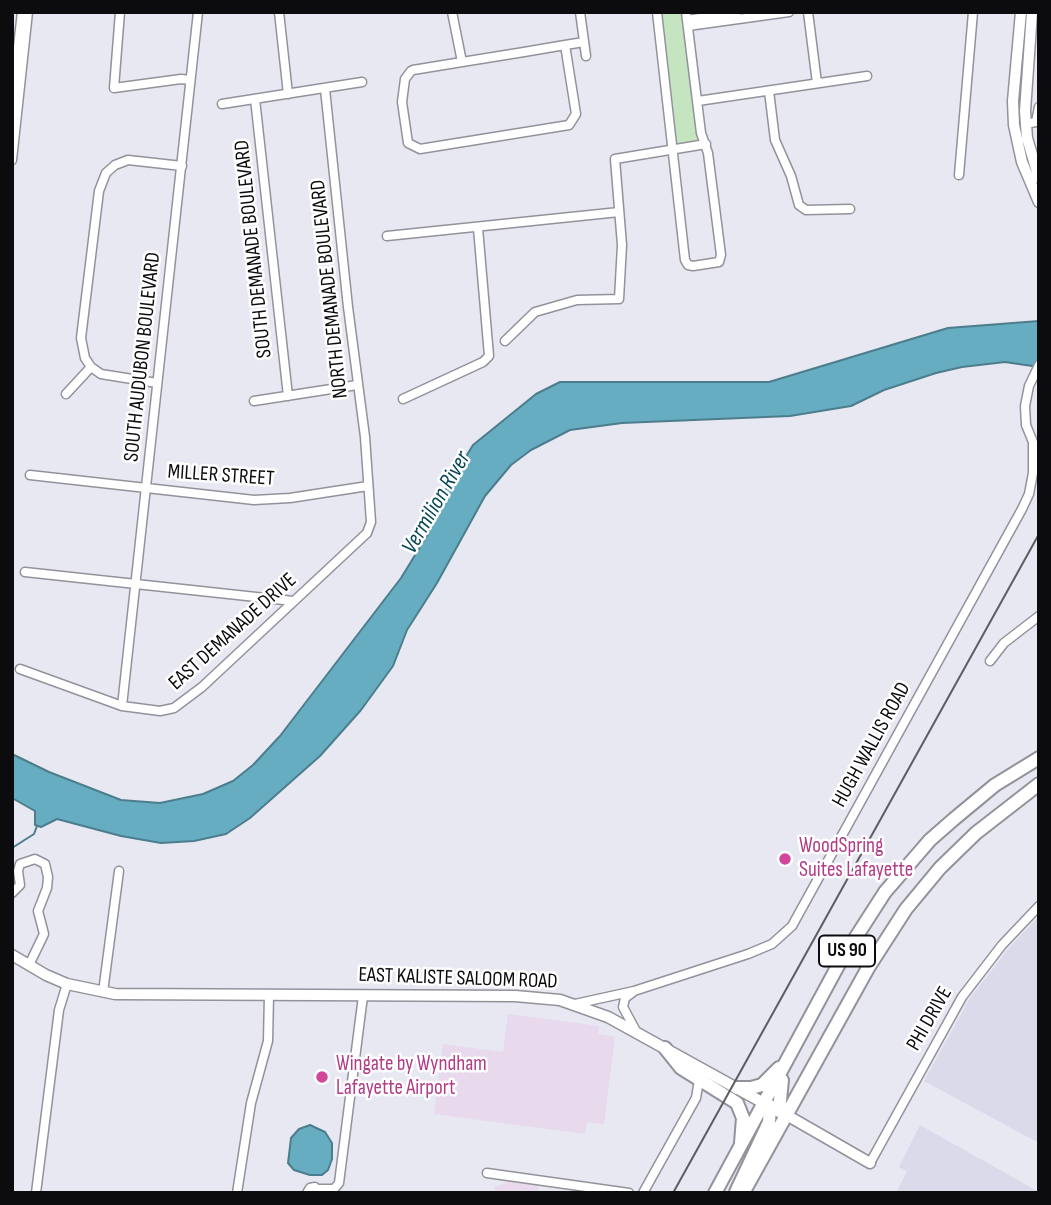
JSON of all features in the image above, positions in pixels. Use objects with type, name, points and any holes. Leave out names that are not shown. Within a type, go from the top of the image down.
[{"type":"highway","name":"US 90","points":[[743,1193],[775,1109],[787,1063],[861,927],[904,868],[930,840],[975,801],[1039,758]]},
{"type":"highway","name":"US 90","points":[[715,1193],[741,1146],[775,1109],[906,909],[940,868],[976,833],[1039,785]]},
{"type":"highway","points":[[737,1088],[762,1085],[774,1075],[803,1033]]},
{"type":"highway","points":[[665,1048],[681,1068],[737,1103],[743,1118],[741,1146]]},
{"type":"highway","points":[[736,1193],[775,1109]]},
{"type":"main road","points":[[1021,12],[1013,101],[1039,178]]},
{"type":"main road","points":[[1032,12],[1020,125],[1022,162],[1039,202]]},
{"type":"main road","name":"EAST KALISTE SALOOM ROAD","points":[[12,955],[67,984],[103,992],[543,997],[575,1004],[608,1017],[870,1163]]},
{"type":"street","points":[[12,160],[22,12]]},
{"type":"street","points":[[12,99],[28,12]]},
{"type":"street","points":[[120,12],[114,88],[190,80]]},
{"type":"street","name":"SOUTH AUDUBON BOULEVARD","points":[[122,706],[198,12]]},
{"type":"street","points":[[279,12],[288,94]]},
{"type":"street","points":[[452,12],[461,62]]},
{"type":"street","points":[[580,12],[586,56]]},
{"type":"street","points":[[657,12],[685,262],[689,266],[717,263],[721,258],[687,19]]},
{"type":"street","points":[[687,19],[737,12]]},
{"type":"street","points":[[687,19],[789,12]]},
{"type":"street","points":[[808,12],[817,83]]},
{"type":"street","points":[[959,175],[974,12]]},
{"type":"street","points":[[565,45],[576,114],[569,125],[420,149],[411,146],[407,138],[402,102],[407,75],[413,70],[461,62],[565,45],[584,42]]},
{"type":"street","points":[[698,101],[867,76]]},
{"type":"street","points":[[222,104],[362,82]]},
{"type":"street","name":"NORTH DEMANADE BOULEVARD","points":[[325,89],[368,486]]},
{"type":"street","points":[[769,91],[775,139],[791,176],[799,205],[806,210],[849,209]]},
{"type":"street","name":"SOUTH DEMANADE BOULEVARD","points":[[256,99],[288,396]]},
{"type":"street","points":[[1020,125],[1036,122],[1039,107]]},
{"type":"street","points":[[505,341],[535,312],[576,300],[619,299],[622,245],[615,159],[706,144]]},
{"type":"street","points":[[158,383],[106,376],[91,367],[83,353],[81,338],[99,191],[103,179],[111,168],[128,160],[182,166]]},
{"type":"street","points":[[387,236],[619,212]]},
{"type":"street","points":[[403,399],[483,362],[489,356],[478,228]]},
{"type":"street","points":[[66,394],[91,367]]},
{"type":"street","points":[[1037,369],[1025,405],[1026,425],[1039,452]]},
{"type":"street","points":[[254,401],[357,384]]},
{"type":"street","name":"HUGH WALLIS ROAD","points":[[575,1004],[634,990],[759,950],[772,944],[792,926],[1023,509],[1036,471],[1033,443]]},
{"type":"street","name":"MILLER STREET","points":[[30,475],[254,500],[290,498],[368,486]]},
{"type":"street","name":"EAST DEMANADE DRIVE","points":[[20,669],[122,706],[160,711],[174,708],[202,687],[367,533],[371,522],[368,486]]},
{"type":"street","points":[[25,572],[293,601]]},
{"type":"street","points":[[990,661],[1004,643],[1039,616]]},
{"type":"street","points":[[12,893],[20,885],[20,864],[35,859],[44,864],[48,877],[47,888],[38,911],[44,934],[29,965]]},
{"type":"street","points":[[103,992],[118,871]]},
{"type":"street","name":"PHI DRIVE","points":[[870,1163],[962,997],[1002,945],[1039,906]]},
{"type":"street","points":[[36,1193],[59,1010],[67,984]]},
{"type":"street","points":[[634,990],[625,998],[622,1007],[637,1033]]},
{"type":"street","points":[[237,1193],[251,1103],[268,1041],[269,995]]},
{"type":"street","points":[[307,1193],[313,1187],[320,1191],[334,1189],[339,1183],[363,996]]},
{"type":"street","points":[[643,1193],[696,1098],[699,1080]]},
{"type":"street","points":[[696,1098],[712,1088]]},
{"type":"street","points":[[487,1173],[629,1193]]},
{"type":"shaded area","points":[[1039,916],[1039,1143],[924,1081],[970,998],[1009,948]]},
{"type":"shaded area","points":[[508,1014],[599,1026],[598,1034],[615,1037],[604,1124],[587,1122],[585,1134],[434,1114],[443,1044],[503,1052]]},
{"type":"shaded area","points":[[920,1125],[1039,1193],[896,1193],[907,1171],[899,1167]]},
{"type":"shaded area","points":[[508,1181],[539,1184],[538,1193],[494,1193],[495,1186]]},
{"type":"green space","points":[[659,12],[683,12],[700,140],[676,144]]},
{"type":"water","points":[[1039,321],[1039,367],[1005,362],[962,367],[884,390],[851,406],[790,416],[622,423],[570,430],[531,450],[511,465],[485,496],[437,583],[407,630],[393,666],[361,710],[320,756],[250,818],[226,834],[194,841],[161,843],[121,836],[57,819],[41,827],[35,825],[35,811],[12,798],[12,754],[49,772],[121,800],[160,803],[203,794],[233,781],[253,765],[280,736],[401,578],[428,534],[445,491],[473,445],[536,394],[560,382],[769,382],[948,328]]},
{"type":"water","points":[[310,1125],[325,1132],[332,1143],[332,1159],[328,1170],[322,1175],[310,1175],[294,1170],[288,1163],[291,1138],[299,1129]]},
{"type":"waterway","points":[[12,848],[34,834],[37,826]]},
{"type":"railway","points":[[673,1193],[1039,534]]},
{"type":"place","name":"WoodSpring Suites Lafayette","points":[[785,859]]},
{"type":"place","name":"Wingate by Wyndham Lafayette Airport","points":[[322,1077]]},
{"type":"water label","name":"Vermilion River","points":[[437,503]]}]
